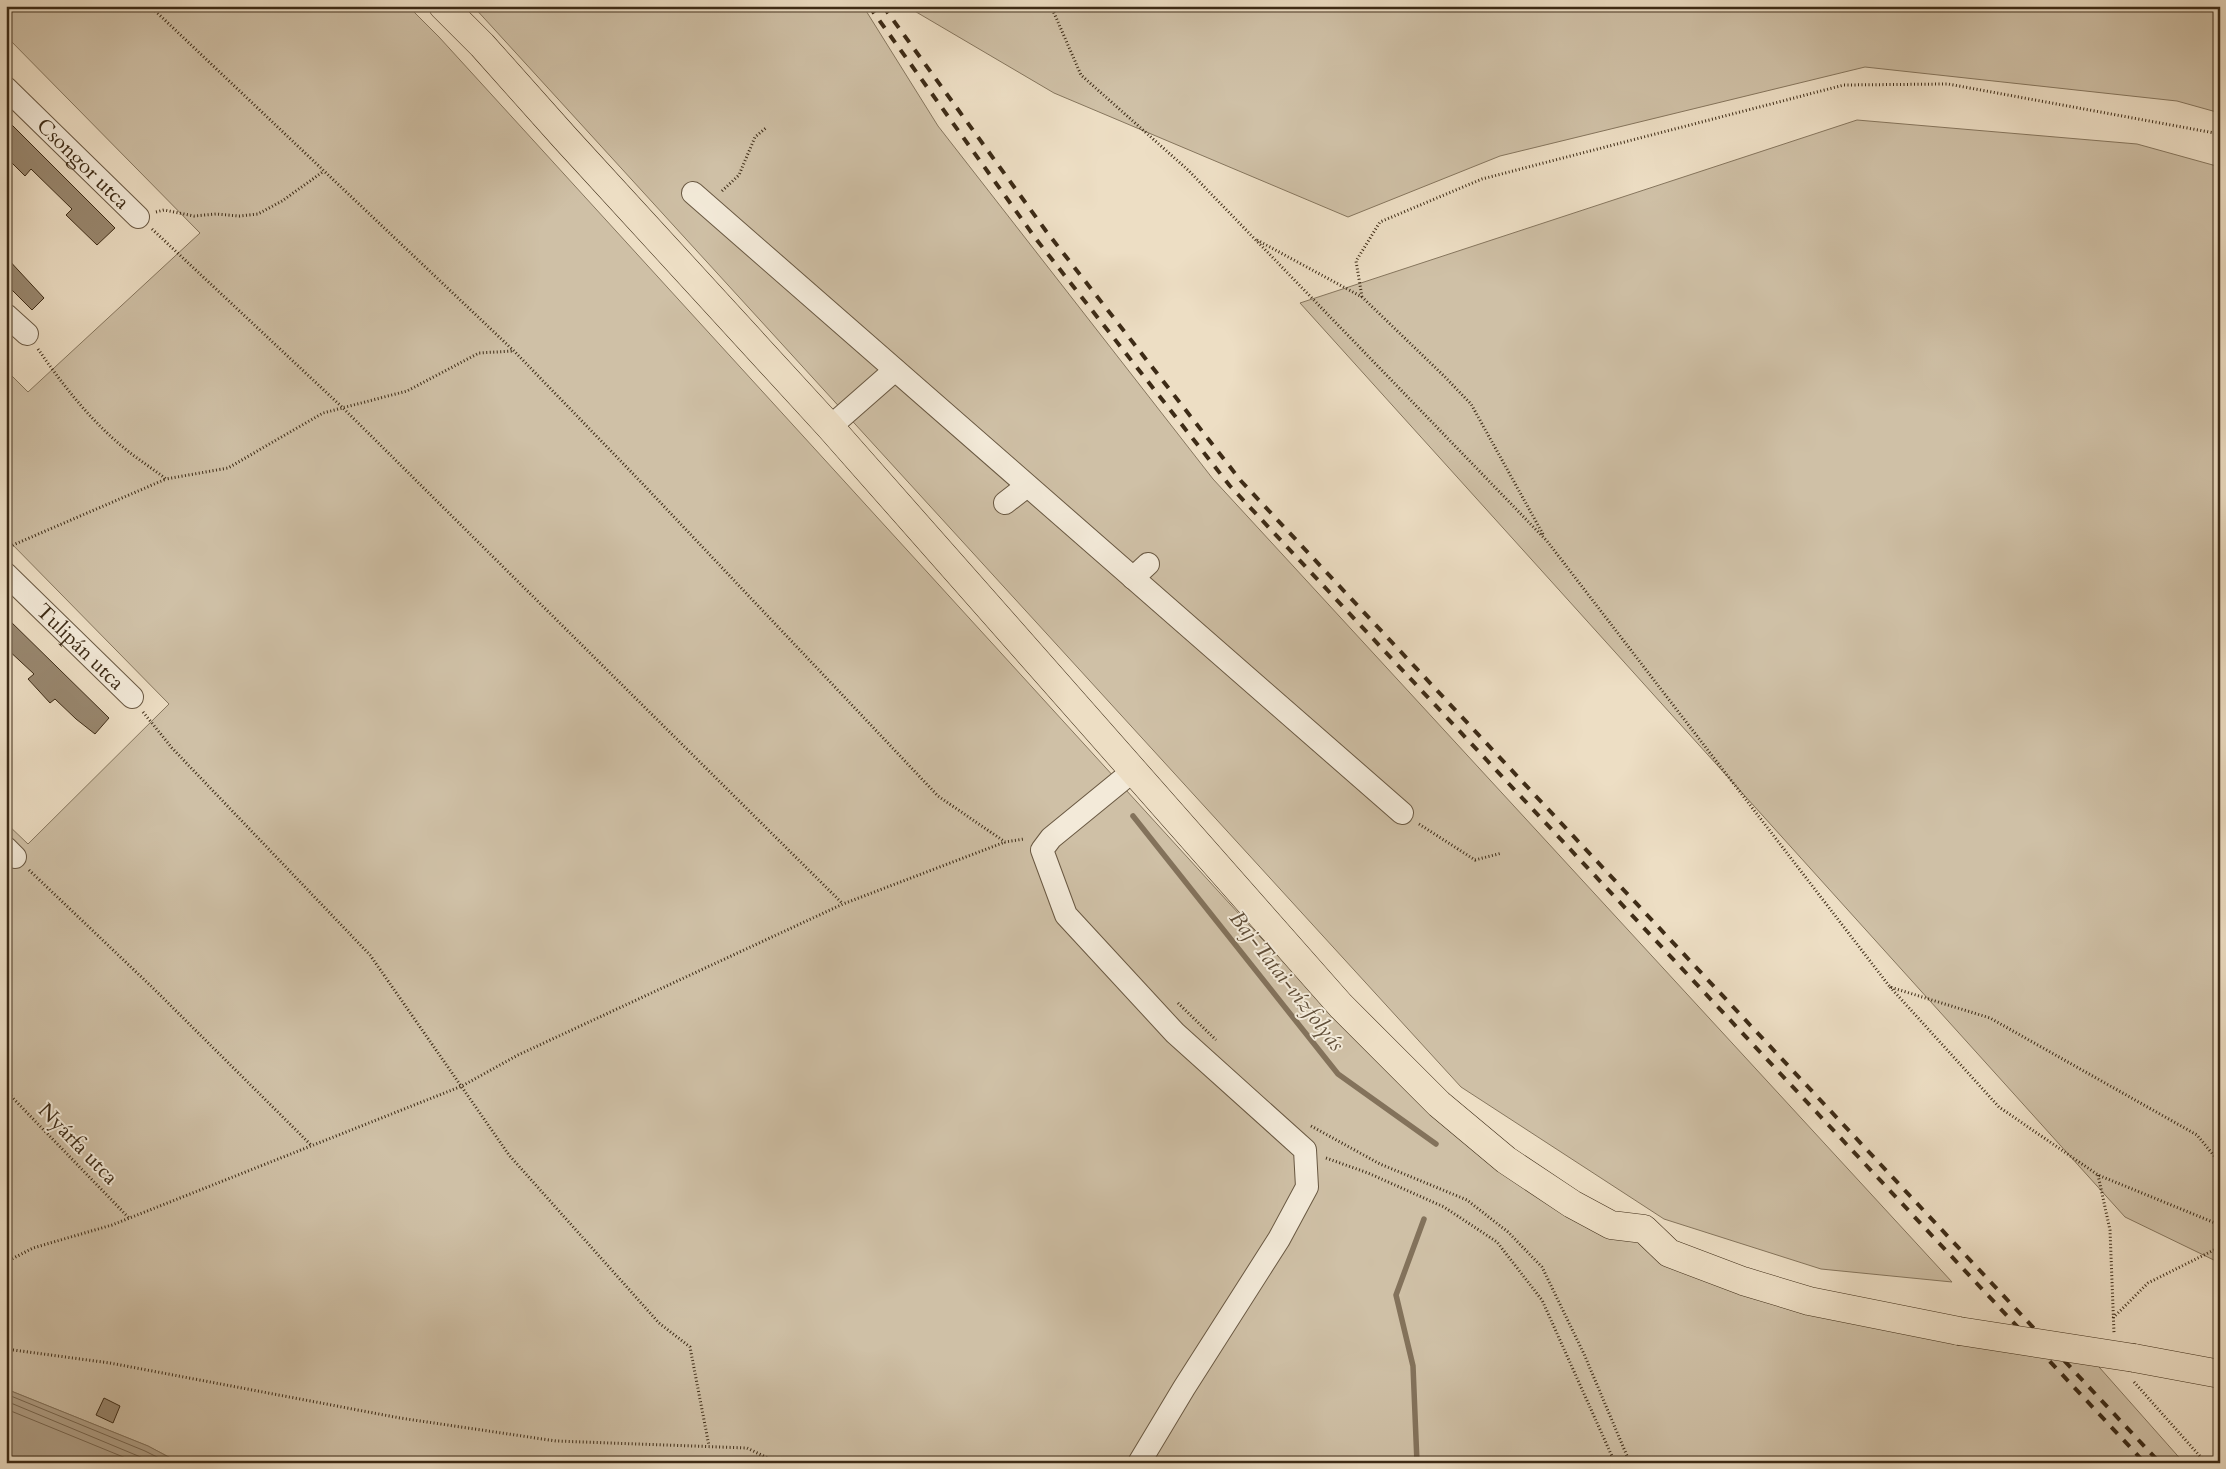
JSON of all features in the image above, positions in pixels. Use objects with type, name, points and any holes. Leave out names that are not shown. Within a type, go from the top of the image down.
[{"type":"main road","points":[[443,6],[482,45],[830,427],[1341,1006],[1407,1074],[1469,1130],[1537,1181],[1572,1204],[1611,1225],[1644,1229],[1669,1253],[1743,1281],[1808,1301],[1959,1330],[2132,1367],[2220,1374]]},
{"type":"street","name":"Csongor utca","points":[[6,88],[138,217]]},
{"type":"street","points":[[700,200],[1027,486],[1141,571],[1402,813]]},
{"type":"street","points":[[6,315],[27,334]]},
{"type":"street","points":[[830,427],[895,370]]},
{"type":"street","points":[[1005,503],[1027,486]]},
{"type":"street","name":"Tulipán utca","points":[[6,574],[132,697]]},
{"type":"street","points":[[1133,771],[1051,838],[1042,850],[1066,915],[1175,1033],[1305,1150],[1306,1187],[1279,1240],[1184,1388],[1139,1463]]},
{"type":"path","points":[[150,6],[514,351],[640,480],[938,796],[1005,842]]},
{"type":"path","points":[[1051,6],[1081,75],[1188,170],[1547,541],[1890,987],[1999,1107],[2098,1175],[2220,1225]]},
{"type":"path","points":[[1362,298],[1356,261],[1380,222],[1482,179],[1844,85],[1948,84],[2220,134]]},
{"type":"path","points":[[700,200],[739,175],[754,137],[767,127]]},
{"type":"path","points":[[138,217],[164,210],[194,216],[258,214],[282,201],[324,171]]},
{"type":"path","points":[[138,217],[343,408],[843,904]]},
{"type":"path","points":[[1252,237],[1362,298],[1471,404],[1547,541]]},
{"type":"path","points":[[27,334],[61,382],[122,447],[166,479]]},
{"type":"path","points":[[6,548],[166,479],[228,468],[323,413],[407,391],[479,353],[514,351]]},
{"type":"path","points":[[132,697],[172,748],[370,956],[509,1155],[659,1323],[690,1347],[710,1446]]},
{"type":"path","points":[[1402,813],[1475,860],[1502,853]]},
{"type":"path","points":[[6,1262],[33,1248],[128,1218],[462,1086],[518,1055],[843,904],[1005,842],[1051,838]]},
{"type":"path","points":[[11,853],[154,989],[312,1145]]},
{"type":"path","points":[[1890,987],[1990,1018],[2197,1135],[2220,1163]]},
{"type":"path","points":[[1172,997],[1220,1043]]},
{"type":"path","name":"Nyárfa utca","points":[[6,1092],[128,1218]]},
{"type":"path","points":[[1303,1122],[1380,1164],[1467,1200],[1508,1232],[1542,1267],[1584,1354],[1630,1463]]},
{"type":"path","points":[[1305,1150],[1368,1173],[1444,1207],[1497,1242],[1542,1300],[1615,1463]]},
{"type":"path","points":[[2098,1175],[2110,1230],[2114,1336]]},
{"type":"path","points":[[2113,1318],[2148,1283],[2220,1247]]},
{"type":"path","points":[[6,1349],[110,1363],[400,1418],[556,1441],[747,1448],[778,1463]]},
{"type":"path","points":[[2132,1367],[2206,1463]]},
{"type":"shaded area","points":[[6,6],[408,6],[439,37],[1261,938],[1430,1111],[1506,1160],[1743,1281],[2084,1350],[2184,1463],[180,1463],[148,1446],[6,1389],[6,823],[28,844],[169,704],[6,538],[6,370],[28,392],[200,233],[6,36]]},
{"type":"shaded area","points":[[473,6],[863,6],[938,126],[1213,479],[1952,1282],[1821,1269],[1664,1219],[1461,1087]]},
{"type":"shaded area","points":[[906,6],[2220,6],[2220,113],[2177,101],[1865,67],[1500,156],[1348,217],[1054,93]]},
{"type":"shaded area","points":[[1857,120],[2137,144],[2220,167],[2220,1263],[2125,1217],[1300,303]]},
{"type":"water","points":[[6,1389],[148,1446],[180,1463],[6,1463]]},
{"type":"building","points":[[6,119],[115,228],[97,245],[66,215],[72,209],[31,169],[25,176],[6,157]]},
{"type":"building","points":[[6,257],[44,298],[32,310],[6,284]]},
{"type":"building","points":[[6,617],[109,718],[95,734],[55,699],[50,703],[28,679],[34,674],[6,648]]},
{"type":"building","points":[[104,1398],[120,1406],[113,1423],[96,1415]]},
{"type":"waterway","name":"Baj-Tatai-vízfolyás","points":[[1133,816],[1338,1074],[1436,1144]]},
{"type":"waterway","name":"Baj-Tatai-vízfolyás","points":[[1417,1463],[1413,1366],[1396,1295],[1424,1219]]},
{"type":"railway","points":[[869,6],[1036,239],[1230,486],[2145,1463]]},
{"type":"railway","points":[[883,6],[1046,231],[1241,481],[2160,1463]]}]
